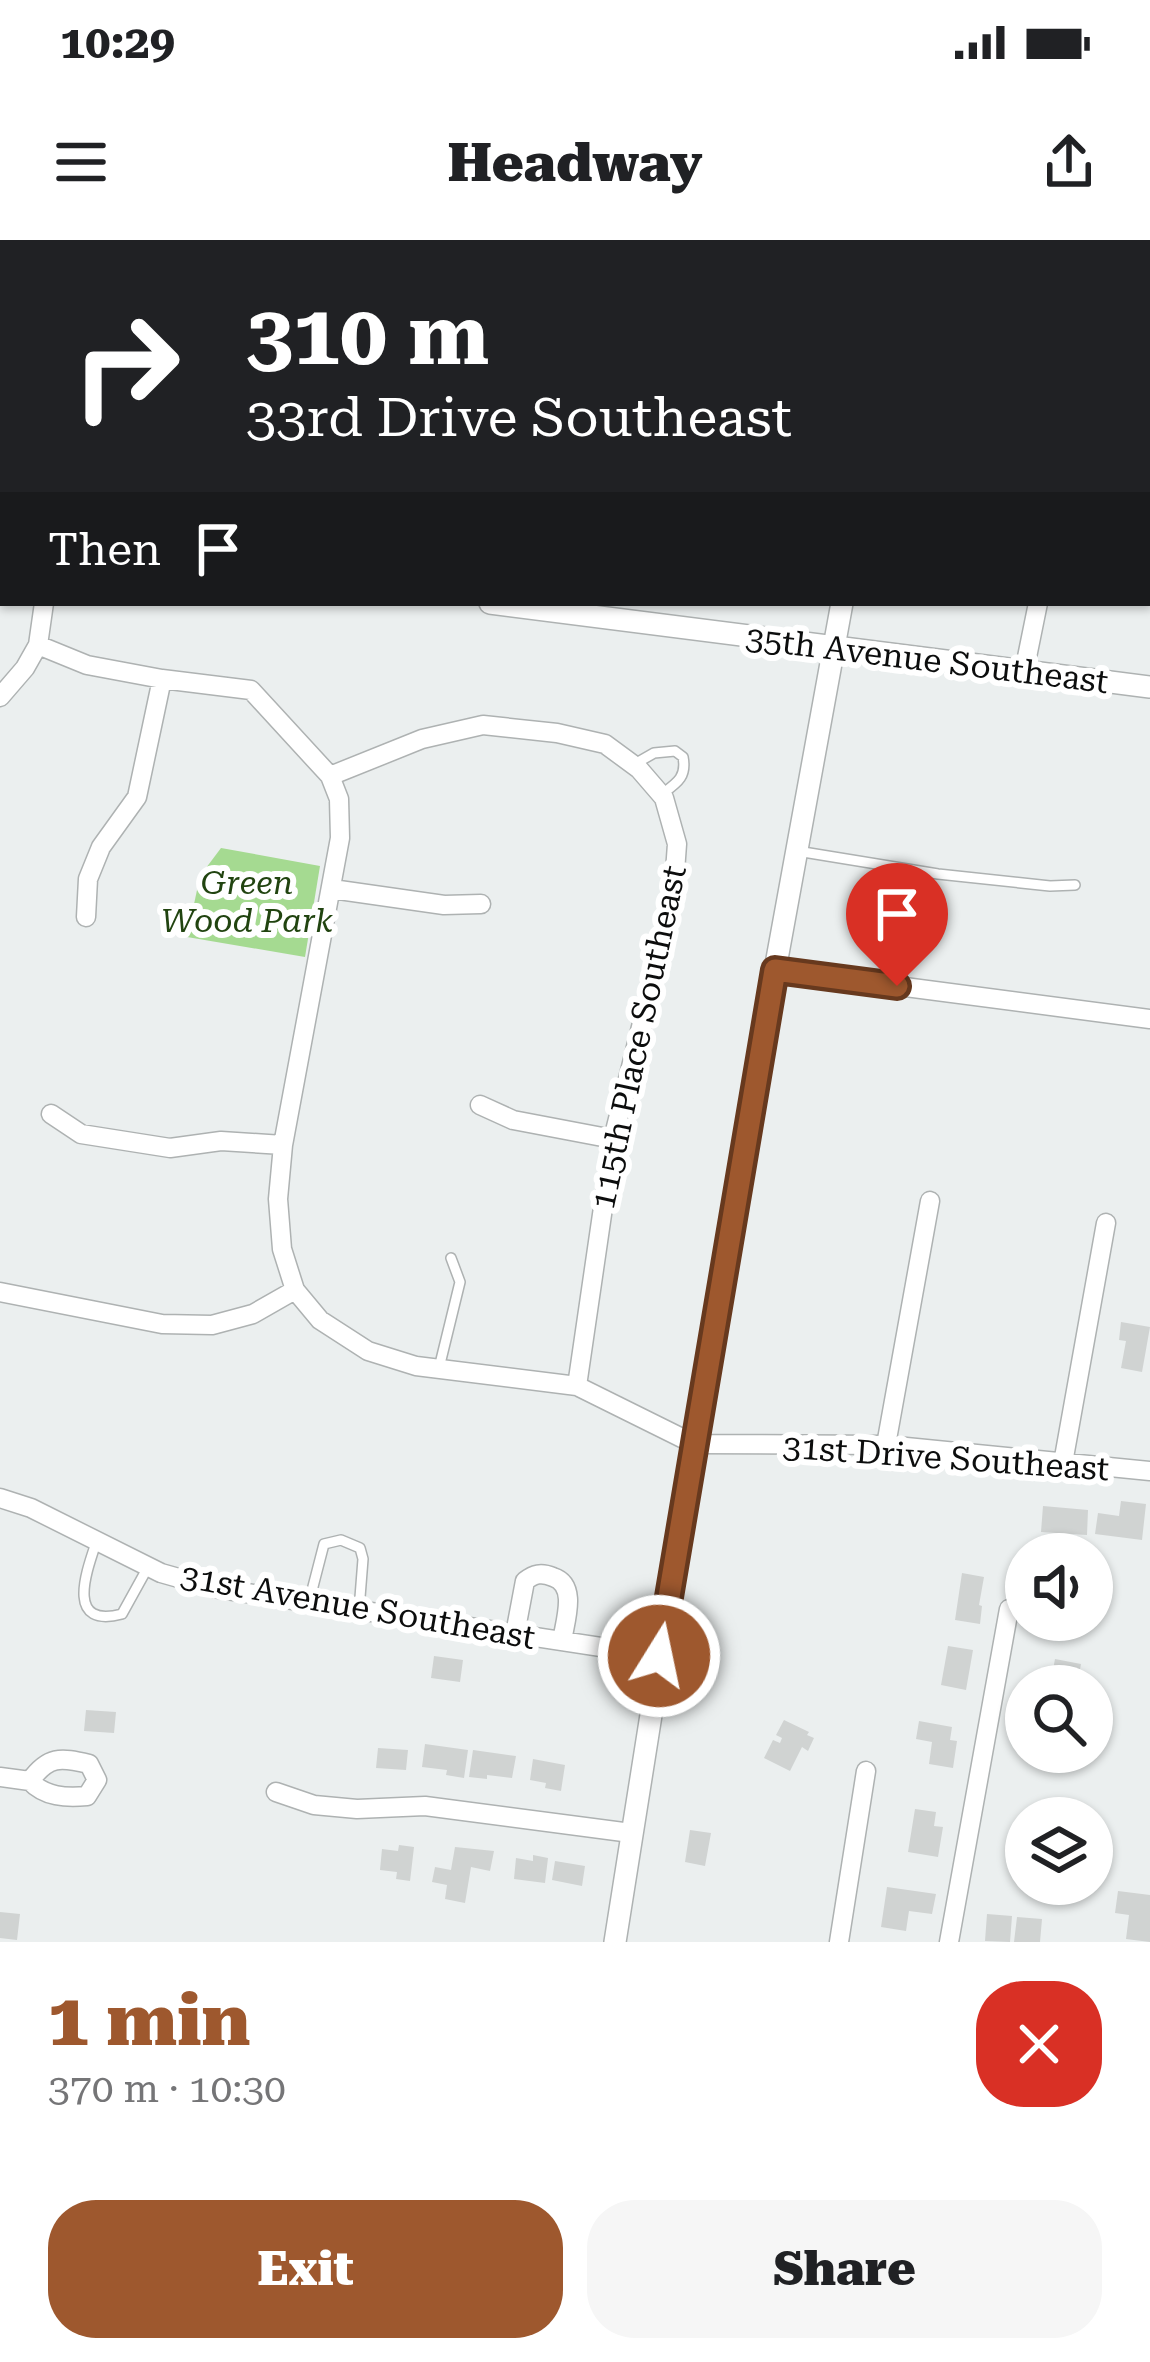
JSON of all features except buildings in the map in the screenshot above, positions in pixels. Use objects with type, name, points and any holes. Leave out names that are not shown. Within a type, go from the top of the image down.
[{"type":"street","points":[[0,697],[38,645],[44,606]]},
{"type":"street","name":"35th Avenue Southeast","points":[[514,606],[1150,688]]},
{"type":"street","points":[[615,1942],[694,1444],[842,606]]},
{"type":"street","points":[[1024,672],[1037,606]]},
{"type":"street","points":[[0,1292],[162,1324],[212,1325],[253,1314],[296,1290],[282,1249],[278,1199],[283,1145],[340,838],[339,800],[330,776],[250,690],[87,665],[38,645]]},
{"type":"street","points":[[86,917],[88,879],[101,847],[137,797],[162,680]]},
{"type":"street","points":[[330,776],[422,739],[483,725],[605,744],[636,767]]},
{"type":"street","name":"115th Place Southeast","points":[[577,1386],[613,1139],[673,899],[677,844],[661,795],[636,767]]},
{"type":"street","points":[[332,889],[444,905],[481,904]]},
{"type":"street","points":[[775,970],[1150,1019]]},
{"type":"street","points":[[480,1105],[513,1120],[613,1139]]},
{"type":"street","points":[[51,1114],[81,1134],[170,1148],[221,1141],[283,1145]]},
{"type":"street","points":[[886,1445],[930,1201]]},
{"type":"street","points":[[1063,1463],[1106,1223]]},
{"type":"street","name":"31st Drive Southeast","points":[[296,1290],[320,1320],[368,1351],[416,1366],[577,1386],[694,1444],[886,1445],[1150,1471]]},
{"type":"street","name":"31st Avenue Southeast","points":[[0,1498],[31,1508],[161,1573],[214,1588],[659,1656]]},
{"type":"street","points":[[515,1634],[525,1581],[532,1575],[546,1575],[562,1581],[567,1589],[562,1641]]},
{"type":"street","points":[[949,1942],[1005,1631]]},
{"type":"street","points":[[839,1942],[866,1771]]},
{"type":"street","points":[[0,1778],[30,1781]]},
{"type":"street","points":[[276,1792],[314,1805],[357,1809],[425,1806],[631,1833]]},
{"type":"lane","points":[[636,767],[654,753],[675,751],[682,757],[681,780],[661,795]]},
{"type":"lane","points":[[797,851],[903,869],[1075,885]]},
{"type":"lane","points":[[439,1369],[460,1282],[451,1258]]},
{"type":"lane","points":[[97,1540],[83,1596],[91,1613],[122,1614],[148,1566]]},
{"type":"lane","points":[[309,1602],[324,1544],[340,1540],[360,1548],[359,1610]]},
{"type":"green space","name":"Green Wood Park","points":[[221,848],[320,866],[305,957],[187,937],[200,876]]},
{"type":"route","points":[[659,1656],[775,970],[897,986]]}]
